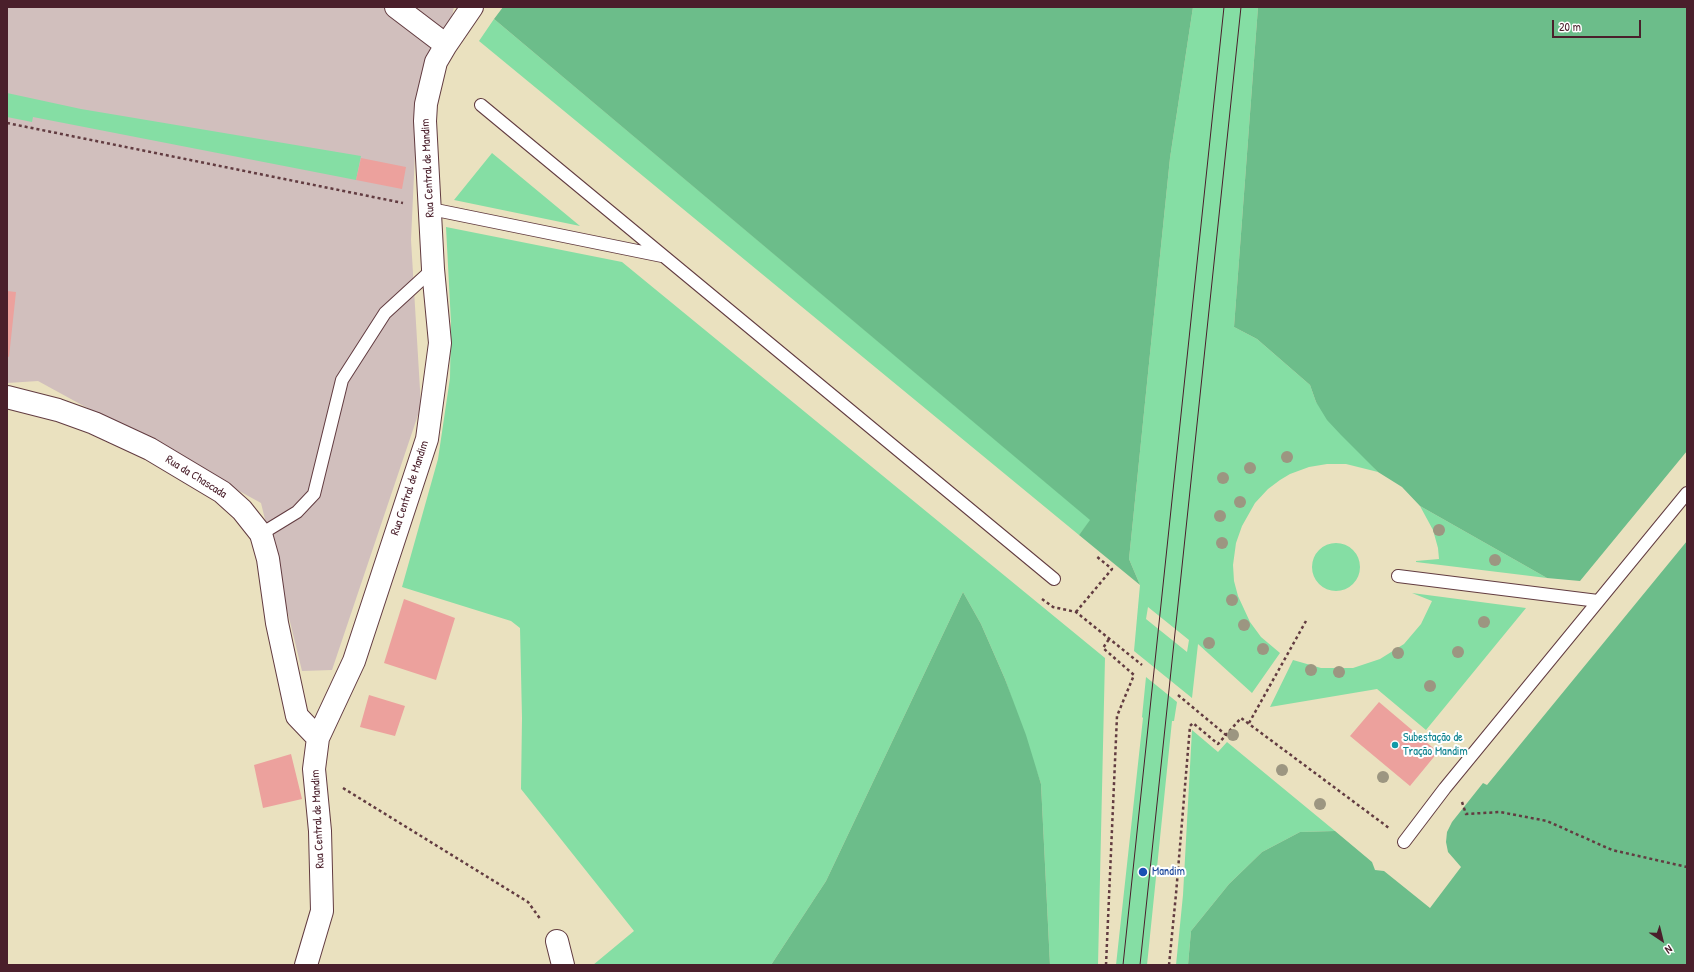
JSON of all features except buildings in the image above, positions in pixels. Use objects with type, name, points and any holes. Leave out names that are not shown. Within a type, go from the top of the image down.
[{"type":"street","points":[[396,7],[446,45]]},
{"type":"street","name":"Rua Central de Mandim","points":[[306,965],[322,911],[320,831],[314,769],[318,738],[354,661],[427,439],[440,343],[433,269],[431,209],[425,121],[426,104],[436,62],[472,7]]},
{"type":"street","name":"Rua da Chascada","points":[[7,397],[58,410],[94,423],[150,449],[222,492],[242,510],[261,534],[268,559],[277,623],[297,716],[318,738]]},
{"type":"street","points":[[557,941],[564,965]]},
{"type":"lane","points":[[481,105],[1054,579]]},
{"type":"lane","points":[[431,209],[663,256]]},
{"type":"lane","points":[[261,534],[297,512],[314,494],[342,380],[385,313],[433,269]]},
{"type":"lane","points":[[1404,842],[1445,788],[1687,493]]},
{"type":"lane","points":[[1398,576],[1598,601]]},
{"type":"path","points":[[7,124],[407,204]]},
{"type":"path","points":[[1076,612],[1112,569],[1096,556]]},
{"type":"path","points":[[1053,607],[1076,612],[1142,665]]},
{"type":"path","points":[[1249,724],[1306,621]]},
{"type":"path","points":[[1106,965],[1117,716],[1134,675],[1104,648],[1109,638]]},
{"type":"path","points":[[1178,695],[1226,735]]},
{"type":"path","points":[[1169,965],[1190,726],[1193,723],[1218,744],[1241,718],[1391,830]]},
{"type":"path","points":[[314,769],[528,902],[557,941]]},
{"type":"path","points":[[1462,802],[1466,814],[1500,812],[1547,821],[1612,850],[1687,867]]},
{"type":"shaded area","points":[[7,7],[454,7],[446,45],[416,131],[411,240],[421,406],[332,670],[302,671],[261,503],[38,381],[7,383]]},
{"type":"green space","points":[[503,7],[1193,7],[1170,158],[1129,559],[1140,585],[1079,535],[1090,520],[494,19]]},
{"type":"green space","points":[[1193,7],[1258,7],[1234,327],[1257,339],[1310,385],[1316,402],[1378,472],[1346,464],[1327,464],[1309,467],[1290,474],[1280,480],[1268,489],[1255,503],[1242,526],[1236,543],[1233,565],[1234,581],[1238,596],[1250,622],[1261,637],[1280,653],[1252,693],[1198,644],[1192,698],[1134,651],[1140,585],[1129,559],[1170,158]],"holes":[[[1148,607],[1189,640],[1187,652],[1146,619]]]},
{"type":"green space","points":[[1258,7],[1687,7],[1687,451],[1580,581],[1547,578],[1420,506],[1402,487],[1378,472],[1327,420],[1316,402],[1310,385],[1257,339],[1234,327]]},
{"type":"green space","points":[[494,19],[1091,520],[1079,535],[479,41]]},
{"type":"green space","points":[[7,93],[81,109],[361,156],[356,180],[33,117],[32,122],[7,117]]},
{"type":"green space","points":[[492,153],[580,226],[454,200]]},
{"type":"green space","points":[[446,227],[622,262],[1105,658],[1098,965],[1050,965],[1041,784],[1005,679],[981,624],[963,592],[826,881],[771,965],[593,965],[634,931],[521,789],[522,718],[520,628],[511,621],[402,587],[438,459],[450,378],[451,323]]},
{"type":"green space","points":[[1420,506],[1547,578],[1416,562],[1439,559],[1438,548],[1433,530]]},
{"type":"green space","points":[[1687,541],[1687,965],[1188,965],[1191,931],[1229,884],[1262,852],[1300,832],[1335,831],[1372,862],[1375,870],[1384,871],[1430,908],[1461,867],[1448,852],[1446,842],[1447,832],[1452,822],[1483,783],[1487,785]]},
{"type":"green space","points":[[1331,543],[1341,543],[1350,547],[1356,553],[1360,562],[1360,572],[1356,581],[1350,587],[1341,591],[1331,591],[1322,587],[1316,581],[1312,572],[1312,562],[1316,553],[1322,547]]},
{"type":"green space","points":[[963,592],[981,624],[1005,679],[1026,735],[1041,784],[1050,965],[771,965],[826,881]]},
{"type":"green space","points":[[1412,593],[1526,608],[1426,730],[1377,689],[1270,707],[1293,660],[1321,668],[1353,668],[1380,659],[1404,644],[1421,624],[1432,601]]},
{"type":"green space","points":[[1146,677],[1177,702],[1174,721],[1172,721],[1147,965],[1116,965],[1143,718]]},
{"type":"green space","points":[[1192,730],[1218,752],[1227,742],[1335,831],[1300,832],[1262,852],[1229,884],[1191,931],[1188,965],[1176,965],[1183,895]]},
{"type":"tram line","points":[[1123,965],[1224,7]]},
{"type":"tram line","points":[[1140,965],[1241,7]]},
{"type":"place","name":"Subestação de Tração Mandim","points":[[1395,745]]},
{"type":"place","name":"Mandim","points":[[1143,872]]}]
